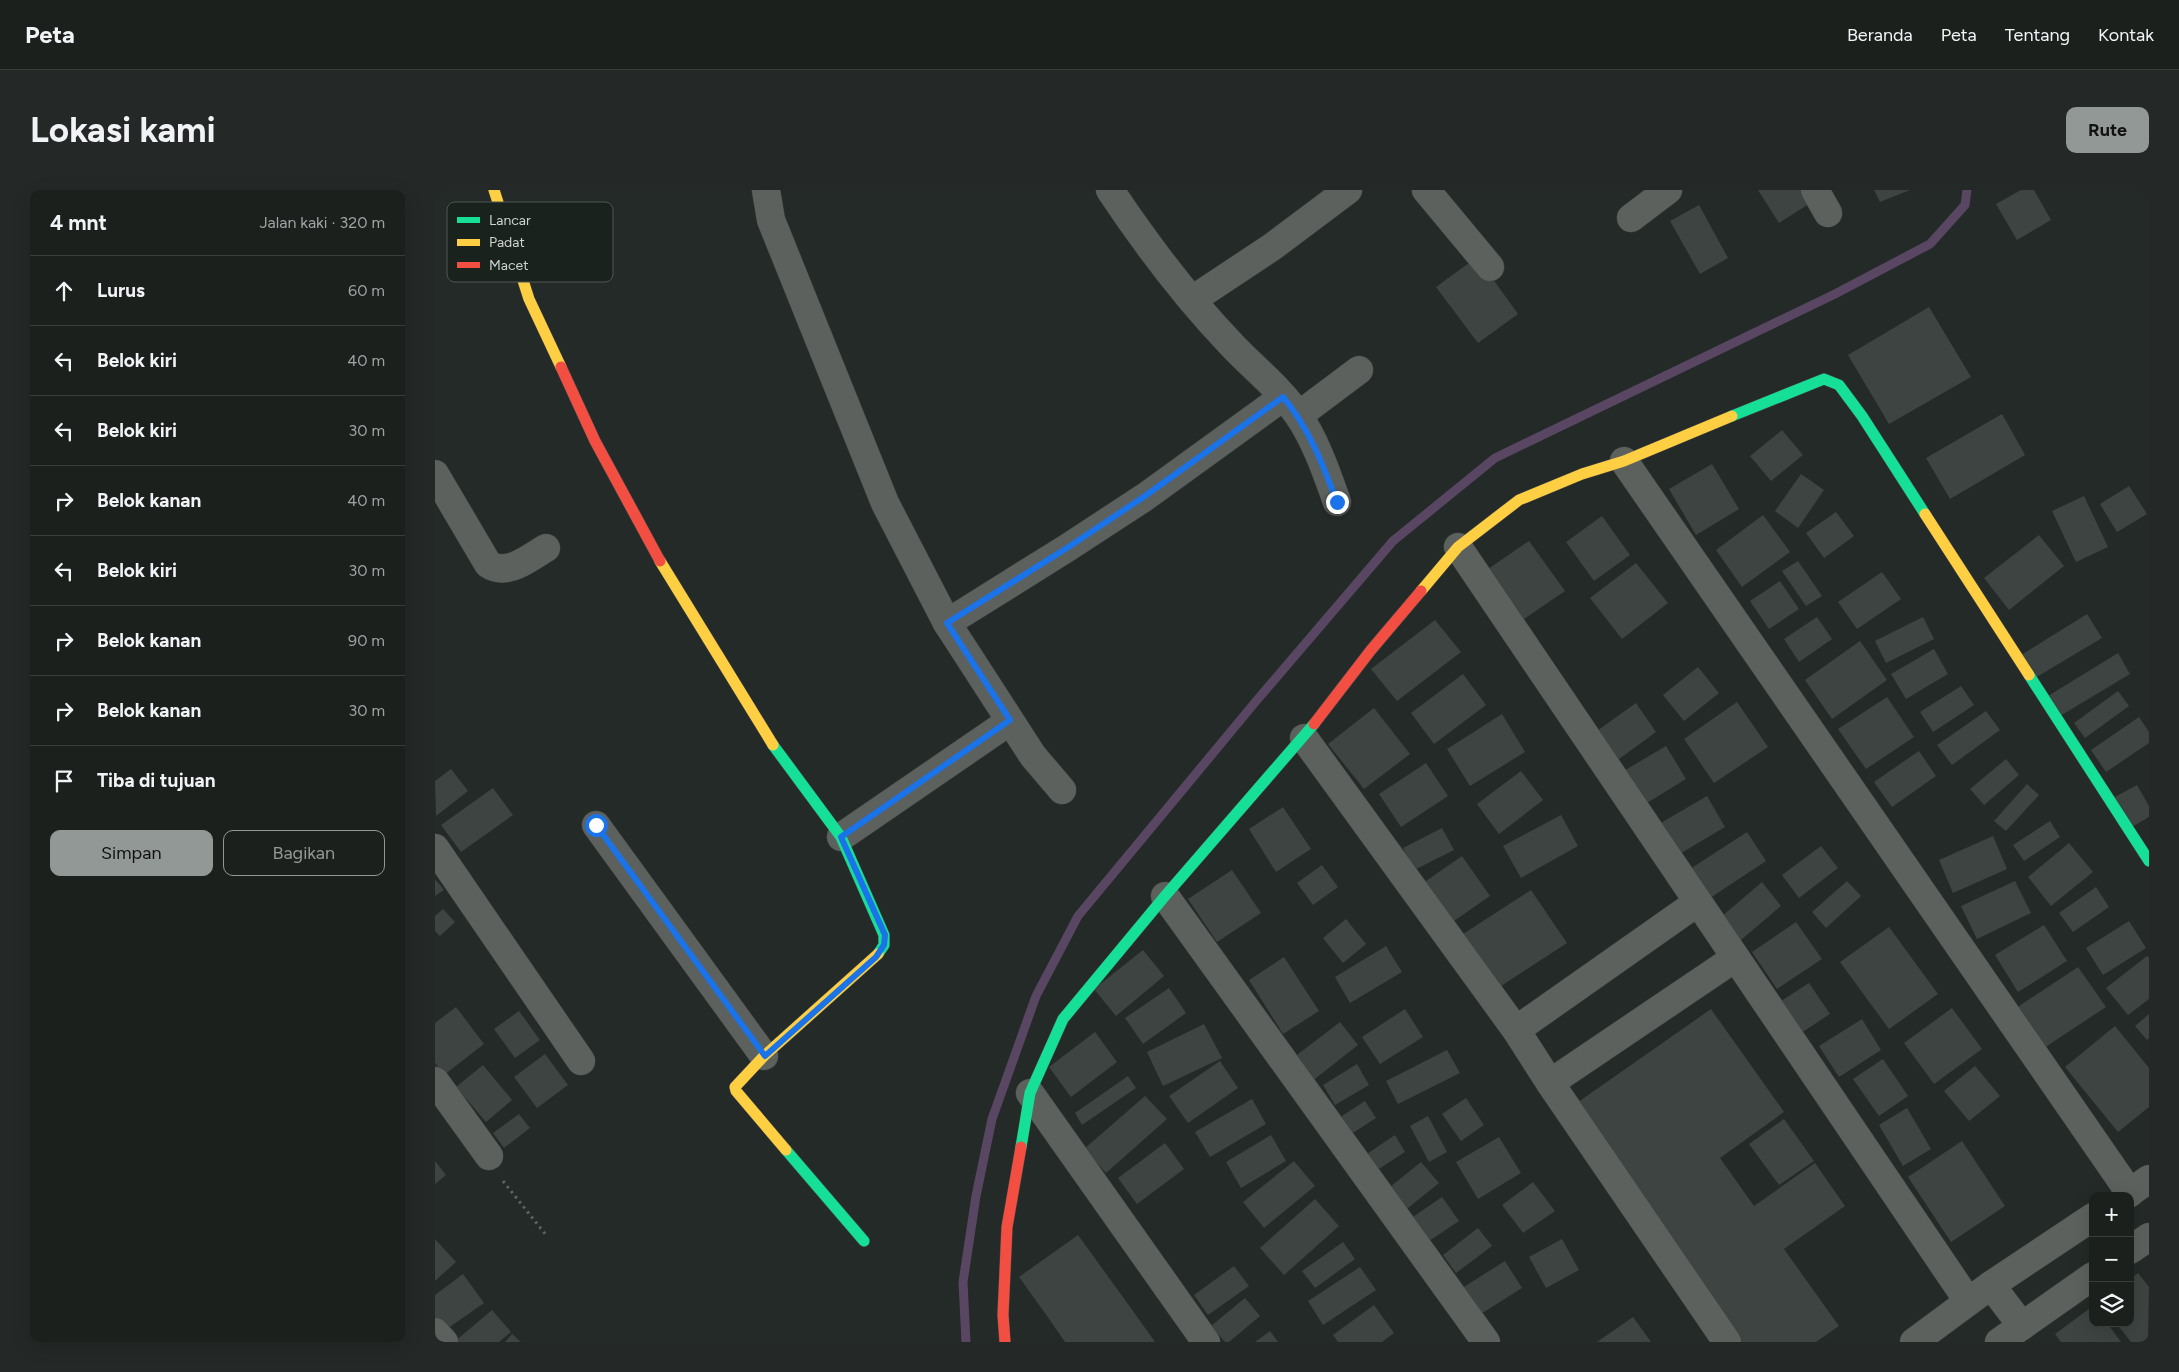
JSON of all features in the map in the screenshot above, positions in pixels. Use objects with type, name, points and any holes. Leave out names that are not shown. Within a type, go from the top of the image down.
[{"type":"street","points":[[494,190],[498,202]]},
{"type":"street","points":[[766,190],[771,220],[885,503],[947,623],[1033,756],[1062,790]]},
{"type":"street","points":[[1110,190],[1149,248],[1192,300],[1229,342],[1291,406],[1322,462],[1337,502]]},
{"type":"street","points":[[1192,300],[1273,248],[1348,190]]},
{"type":"street","points":[[1426,190],[1490,267]]},
{"type":"street","points":[[1815,190],[1828,213]]},
{"type":"street","points":[[1631,218],[1663,192]]},
{"type":"street","points":[[524,282],[529,299],[595,441],[658,558],[767,735],[841,837],[885,935],[884,945],[876,957],[765,1056],[735,1087],[736,1092],[864,1240]]},
{"type":"street","points":[[947,623],[1067,548],[1145,496],[1291,406],[1359,370]]},
{"type":"street","points":[[1005,1342],[1003,1315],[1007,1227],[1030,1093],[1063,1019],[1165,896],[1304,738],[1371,650],[1458,547],[1519,500],[1582,474],[1624,461],[1803,386],[1824,379],[1839,385],[1867,424],[2149,861]]},
{"type":"street","points":[[1624,461],[2135,1189]]},
{"type":"street","points":[[435,474],[488,564],[495,569],[505,570],[547,548]]},
{"type":"street","points":[[1458,547],[1968,1301]]},
{"type":"street","points":[[841,837],[1010,720]]},
{"type":"street","points":[[1304,738],[1517,1030],[1550,1083],[1727,1342]]},
{"type":"street","points":[[596,825],[765,1056]]},
{"type":"street","points":[[435,849],[581,1061]]},
{"type":"street","points":[[1165,896],[1486,1342]]},
{"type":"street","points":[[1517,1030],[1698,902]]},
{"type":"street","points":[[1550,1083],[1735,958]]},
{"type":"street","points":[[435,1081],[489,1156]]},
{"type":"street","points":[[1030,1093],[1206,1342]]},
{"type":"street","points":[[1914,1342],[1968,1301],[2089,1219]]},
{"type":"street","points":[[2134,1247],[2149,1236]]},
{"type":"street","points":[[1999,1342],[2089,1279]]},
{"type":"street","points":[[1991,1285],[2022,1326]]},
{"type":"street","points":[[435,1332],[444,1342]]},
{"type":"path","points":[[489,1156],[489,1164],[546,1235]]},
{"type":"building","points":[[1758,190],[1809,190],[1815,200],[1779,223]]},
{"type":"building","points":[[1874,190],[1910,190],[1880,202]]},
{"type":"building","points":[[2021,190],[2034,190],[2051,220],[2017,240],[1996,204]]},
{"type":"building","points":[[1699,205],[1728,258],[1700,274],[1670,221]]},
{"type":"building","points":[[1477,257],[1518,314],[1478,343],[1436,287]]},
{"type":"building","points":[[1929,307],[1971,377],[1889,424],[1848,355]]},
{"type":"building","points":[[2002,414],[2025,455],[1950,499],[1926,458]]},
{"type":"building","points":[[1782,430],[1803,455],[1771,481],[1750,456]]},
{"type":"building","points":[[1712,464],[1739,509],[1696,535],[1669,489]]},
{"type":"building","points":[[1801,474],[1824,490],[1798,528],[1775,511]]},
{"type":"building","points":[[2129,486],[2147,514],[2117,532],[2100,504]]},
{"type":"building","points":[[2084,496],[2108,547],[2076,562],[2052,511]]},
{"type":"building","points":[[1836,512],[1854,536],[1824,558],[1806,533]]},
{"type":"building","points":[[1763,515],[1790,552],[1742,587],[1716,550]]},
{"type":"building","points":[[1602,516],[1630,555],[1594,581],[1566,542]]},
{"type":"building","points":[[2039,535],[2064,566],[2009,610],[1984,578]]},
{"type":"building","points":[[1529,541],[1565,591],[1524,619],[1488,569]]},
{"type":"building","points":[[1798,561],[1822,596],[1806,606],[1782,571]]},
{"type":"building","points":[[1636,563],[1668,603],[1622,639],[1590,598]]},
{"type":"building","points":[[1882,572],[1901,599],[1857,629],[1838,602]]},
{"type":"building","points":[[1780,581],[1799,609],[1769,629],[1750,601]]},
{"type":"building","points":[[2087,614],[2102,638],[2035,678],[2021,655]]},
{"type":"building","points":[[1817,617],[1832,639],[1799,662],[1784,639]]},
{"type":"building","points":[[1923,617],[1934,639],[1886,663],[1875,641]]},
{"type":"building","points":[[1435,620],[1461,652],[1397,701],[1371,669]]},
{"type":"building","points":[[1860,641],[1887,680],[1832,719],[1805,680]]},
{"type":"building","points":[[1934,649],[1948,674],[1906,699],[1891,674]]},
{"type":"building","points":[[2118,653],[2130,674],[2060,716],[2048,696]]},
{"type":"building","points":[[1698,667],[1719,693],[1684,721],[1663,695]]},
{"type":"building","points":[[1463,674],[1486,705],[1434,744],[1411,713]]},
{"type":"building","points":[[1961,686],[1974,705],[1933,732],[1920,712]]},
{"type":"building","points":[[2118,691],[2129,706],[2085,738],[2074,723]]},
{"type":"building","points":[[1887,697],[1914,737],[1866,769],[1838,729]]},
{"type":"building","points":[[1737,702],[1768,747],[1714,783],[1684,739]]},
{"type":"building","points":[[1636,703],[1656,732],[1615,762],[1594,733]]},
{"type":"building","points":[[1374,708],[1410,754],[1364,789],[1328,744]]},
{"type":"building","points":[[1986,711],[2000,730],[1952,765],[1937,745]]},
{"type":"building","points":[[1502,714],[1525,752],[1470,786],[1447,749]]},
{"type":"building","points":[[2139,717],[2149,732],[2149,743],[2106,772],[2091,750]]},
{"type":"building","points":[[1666,746],[1686,779],[1642,806],[1622,772]]},
{"type":"building","points":[[1919,751],[1936,776],[1892,807],[1874,782]]},
{"type":"building","points":[[2006,759],[2019,775],[1984,805],[1970,789]]},
{"type":"building","points":[[1426,763],[1448,796],[1401,827],[1379,794]]},
{"type":"building","points":[[451,769],[468,791],[436,816],[435,781]]},
{"type":"building","points":[[1521,771],[1543,800],[1499,834],[1477,804]]},
{"type":"building","points":[[2027,784],[2039,795],[2006,831],[1994,821]]},
{"type":"building","points":[[2137,785],[2149,806],[2149,817],[2130,828],[2113,798]]},
{"type":"building","points":[[493,788],[513,815],[461,852],[441,825]]},
{"type":"building","points":[[1707,796],[1725,827],[1678,855],[1659,824]]},
{"type":"building","points":[[1283,807],[1311,849],[1276,872],[1249,829]]},
{"type":"building","points":[[1561,815],[1578,846],[1521,878],[1503,846]]},
{"type":"building","points":[[2050,821],[2060,837],[2024,861],[2013,845]]},
{"type":"building","points":[[1442,828],[1454,850],[1414,870],[1403,848]]},
{"type":"building","points":[[1747,832],[1766,861],[1707,900],[1687,871]]},
{"type":"building","points":[[1993,836],[2007,869],[1953,893],[1939,860]]},
{"type":"building","points":[[2069,843],[2093,872],[2051,906],[2028,877]]},
{"type":"building","points":[[1821,846],[1838,868],[1799,898],[1782,875]]},
{"type":"building","points":[[1462,856],[1490,896],[1451,923],[1423,883]]},
{"type":"building","points":[[1322,865],[1338,887],[1313,905],[1297,883]]},
{"type":"building","points":[[1232,870],[1261,913],[1217,942],[1188,899]]},
{"type":"building","points":[[435,879],[444,890],[435,896]]},
{"type":"building","points":[[1847,881],[1861,896],[1826,928],[1812,912]]},
{"type":"building","points":[[2015,881],[2031,913],[1977,939],[1961,906]]},
{"type":"building","points":[[1762,882],[1781,906],[1741,940],[1721,917]]},
{"type":"building","points":[[2096,887],[2109,907],[2073,932],[2059,913]]},
{"type":"building","points":[[1531,890],[1567,943],[1498,988],[1463,934]]},
{"type":"building","points":[[443,909],[455,922],[440,936],[435,931],[435,916]]},
{"type":"building","points":[[1346,919],[1366,944],[1343,963],[1323,938]]},
{"type":"building","points":[[2129,921],[2146,948],[2103,975],[2086,948]]},
{"type":"building","points":[[1796,922],[1822,959],[1777,989],[1752,952]]},
{"type":"building","points":[[2044,925],[2067,961],[2018,992],[1995,955]]},
{"type":"building","points":[[1889,927],[1938,994],[1889,1029],[1840,962]]},
{"type":"building","points":[[1386,946],[1402,972],[1350,1003],[1335,977]]},
{"type":"building","points":[[1143,950],[1164,976],[1116,1016],[1094,989]]},
{"type":"building","points":[[2147,956],[2149,958],[2149,999],[2128,1015],[2106,988]]},
{"type":"building","points":[[1284,957],[1319,1011],[1283,1034],[1249,980]]},
{"type":"building","points":[[2078,967],[2106,1007],[2044,1048],[2016,1008]]},
{"type":"building","points":[[1809,983],[1830,1014],[1801,1033],[1781,1001]]},
{"type":"building","points":[[1169,988],[1186,1013],[1143,1044],[1125,1018]]},
{"type":"building","points":[[456,1007],[484,1044],[444,1075],[435,1063],[435,1023]]},
{"type":"building","points":[[1952,1008],[1982,1049],[1934,1084],[1904,1043]]},
{"type":"building","points":[[1405,1009],[1423,1037],[1380,1064],[1362,1037]]},
{"type":"building","points":[[1711,1009],[1784,1112],[1720,1158],[1754,1206],[1815,1163],[1845,1206],[1784,1249],[1839,1326],[1816,1342],[1739,1342],[1571,1107]]},
{"type":"building","points":[[519,1011],[540,1040],[515,1058],[494,1029]]},
{"type":"building","points":[[2149,1014],[2149,1038],[2147,1040],[2135,1026]]},
{"type":"building","points":[[1862,1019],[1881,1050],[1839,1077],[1819,1046]]},
{"type":"building","points":[[1340,1022],[1358,1045],[1311,1082],[1293,1058]]},
{"type":"building","points":[[1204,1024],[1222,1058],[1163,1086],[1147,1052]]},
{"type":"building","points":[[2115,1026],[2149,1068],[2149,1107],[2118,1132],[2065,1067]]},
{"type":"building","points":[[1095,1032],[1117,1062],[1071,1097],[1049,1067]]},
{"type":"building","points":[[1447,1050],[1460,1073],[1398,1104],[1386,1081]]},
{"type":"building","points":[[545,1054],[568,1085],[537,1108],[514,1077]]},
{"type":"building","points":[[1883,1059],[1908,1096],[1879,1116],[1853,1079]]},
{"type":"building","points":[[1220,1061],[1238,1088],[1188,1123],[1169,1096]]},
{"type":"building","points":[[1357,1064],[1369,1085],[1335,1105],[1323,1085]]},
{"type":"building","points":[[483,1065],[512,1100],[486,1122],[456,1087]]},
{"type":"building","points":[[1975,1066],[2000,1096],[1969,1121],[1944,1091]]},
{"type":"building","points":[[1128,1076],[1136,1088],[1082,1125],[1075,1113]]},
{"type":"building","points":[[1145,1096],[1167,1119],[1106,1173],[1084,1149]]},
{"type":"building","points":[[1466,1098],[1484,1125],[1461,1141],[1442,1114]]},
{"type":"building","points":[[1252,1099],[1266,1124],[1210,1157],[1195,1132]]},
{"type":"building","points":[[1365,1101],[1376,1118],[1342,1140],[1331,1123]]},
{"type":"building","points":[[1907,1108],[1931,1149],[1903,1166],[1879,1125]]},
{"type":"building","points":[[519,1114],[530,1128],[504,1148],[493,1133]]},
{"type":"building","points":[[1428,1116],[1447,1152],[1429,1162],[1410,1126]]},
{"type":"building","points":[[1784,1119],[1814,1161],[1779,1185],[1749,1144]]},
{"type":"building","points":[[1271,1135],[1286,1161],[1241,1188],[1226,1162]]},
{"type":"building","points":[[1395,1135],[1405,1152],[1371,1174],[1361,1158]]},
{"type":"building","points":[[1499,1137],[1521,1173],[1478,1199],[1456,1162]]},
{"type":"building","points":[[1962,1141],[2005,1206],[1951,1242],[1908,1177]]},
{"type":"building","points":[[1165,1143],[1184,1169],[1137,1204],[1118,1178]]},
{"type":"building","points":[[435,1161],[446,1175],[435,1184]]},
{"type":"building","points":[[1294,1161],[1315,1186],[1264,1228],[1243,1202]]},
{"type":"building","points":[[1421,1162],[1439,1183],[1403,1212],[1385,1191]]},
{"type":"building","points":[[1533,1182],[1555,1211],[1523,1233],[1502,1205]]},
{"type":"building","points":[[1442,1197],[1459,1221],[1426,1243],[1410,1219]]},
{"type":"building","points":[[1315,1199],[1339,1226],[1284,1275],[1260,1248]]},
{"type":"building","points":[[1478,1228],[1492,1246],[1456,1273],[1443,1255]]},
{"type":"building","points":[[1078,1235],[1155,1342],[1065,1342],[1019,1277]]},
{"type":"building","points":[[435,1239],[456,1262],[435,1281]]},
{"type":"building","points":[[1562,1239],[1579,1270],[1546,1288],[1529,1257]]},
{"type":"building","points":[[1343,1242],[1355,1259],[1315,1288],[1302,1271]]},
{"type":"building","points":[[1505,1261],[1522,1288],[1476,1317],[1459,1290]]},
{"type":"building","points":[[1234,1266],[1249,1286],[1208,1315],[1194,1295]]},
{"type":"building","points":[[1360,1267],[1376,1290],[1323,1325],[1308,1301]]},
{"type":"building","points":[[2138,1273],[2149,1287],[2148,1342],[2131,1342],[2119,1327],[2134,1327],[2134,1276]]},
{"type":"building","points":[[463,1274],[484,1303],[441,1333],[435,1325],[435,1295]]},
{"type":"building","points":[[1245,1298],[1260,1316],[1229,1342],[1225,1342],[1211,1326]]},
{"type":"building","points":[[1374,1305],[1394,1333],[1382,1342],[1338,1342],[1333,1335]]},
{"type":"building","points":[[2089,1309],[2089,1327],[2110,1327],[2121,1342],[2061,1342],[2055,1334]]},
{"type":"building","points":[[492,1310],[511,1332],[499,1342],[454,1342]]},
{"type":"building","points":[[1633,1317],[1651,1342],[1597,1342]]},
{"type":"building","points":[[1270,1331],[1278,1342],[1255,1342]]},
{"type":"building","points":[[512,1334],[521,1342],[505,1342]]},
{"type":"waterway","points":[[966,1342],[963,1282],[976,1196],[992,1119],[1036,996],[1078,916],[1257,700],[1393,541],[1495,458],[1835,294],[1930,244],[1965,205],[1967,190]]},
{"type":"traffic: fast","points":[[1732,416],[1824,379],[1839,385],[1862,416],[1925,514]]},
{"type":"traffic: fast","points":[[2029,675],[2149,861]]},
{"type":"traffic: fast","points":[[1021,1147],[1030,1093],[1063,1019],[1165,896],[1314,724]]},
{"type":"traffic: fast","points":[[773,745],[841,837],[884,935],[884,945],[878,954]]},
{"type":"traffic: fast","points":[[786,1150],[864,1241]]},
{"type":"traffic: slow","points":[[494,190],[498,202]]},
{"type":"traffic: slow","points":[[524,282],[529,299],[561,367]]},
{"type":"traffic: slow","points":[[1421,591],[1458,547],[1519,500],[1582,474],[1624,461],[1732,416]]},
{"type":"traffic: slow","points":[[1925,514],[2029,675]]},
{"type":"traffic: slow","points":[[660,561],[773,745]]},
{"type":"traffic: slow","points":[[786,1150],[736,1091],[735,1087],[764,1056],[878,954]]},
{"type":"traffic: jam","points":[[561,367],[595,441],[660,561]]},
{"type":"traffic: jam","points":[[1314,724],[1371,650],[1421,591]]},
{"type":"traffic: jam","points":[[1005,1342],[1003,1315],[1007,1227],[1021,1147]]},
{"type":"route","points":[[596,825],[619,859],[765,1056],[876,957],[884,945],[885,935],[841,837],[1010,720],[947,623],[1067,548],[1145,496],[1283,397],[1299,415],[1322,462],[1337,502]]}]
